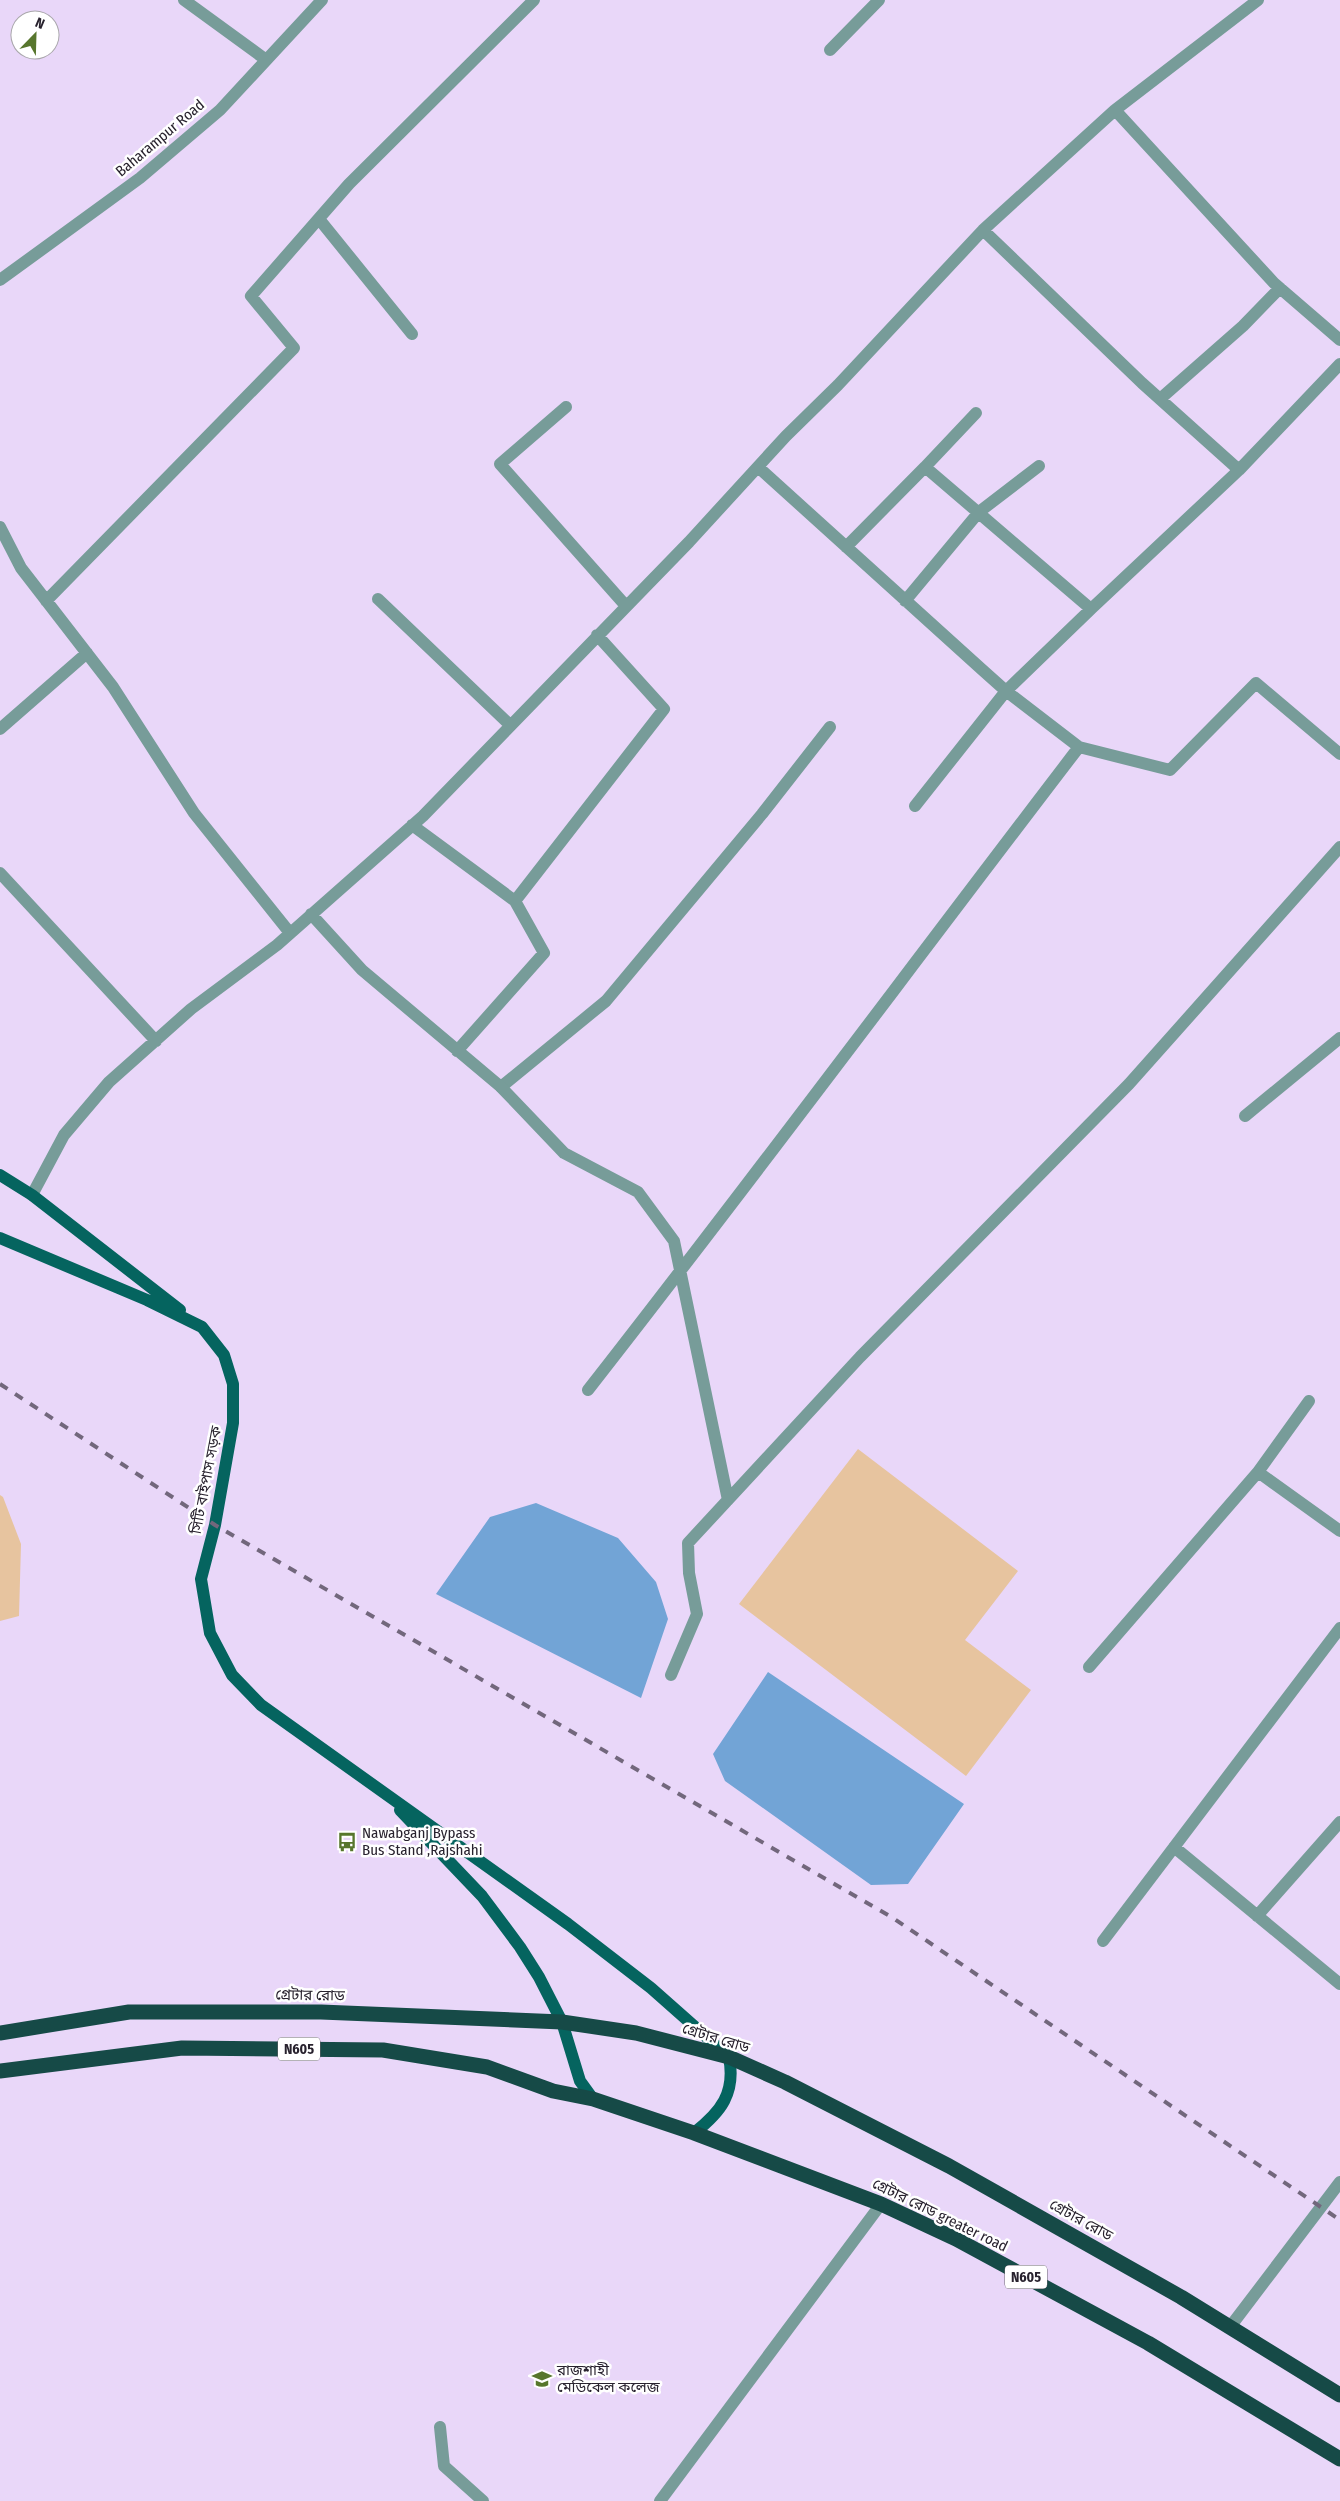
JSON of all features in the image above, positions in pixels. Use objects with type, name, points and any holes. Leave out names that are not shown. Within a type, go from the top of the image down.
[{"type":"highway","name":"গ্রেটার রোড","points":[[0,2033],[129,2012],[321,2012],[562,2022],[636,2033],[729,2057],[785,2082],[949,2166],[1230,2327],[1340,2395]]},
{"type":"highway","name":"N605","points":[[0,2071],[182,2048],[383,2050],[488,2067],[553,2091],[593,2099],[694,2132]]},
{"type":"highway","name":"গ্রেটার রোড greater road","points":[[694,2132],[881,2204],[956,2239],[1148,2343],[1340,2459]]},
{"type":"main road","points":[[0,1175],[32,1195],[202,1327]]},
{"type":"main road","name":"সিটি বাইপাস সড়ক","points":[[0,1238],[147,1300],[202,1327],[224,1354],[233,1384],[233,1423],[228,1462],[201,1579],[210,1633],[232,1675],[261,1705],[380,1789]]},
{"type":"main road","points":[[380,1789],[499,1917],[539,1977],[562,2022],[580,2081],[593,2099]]},
{"type":"main road","points":[[380,1789],[568,1924],[636,1976],[729,2057],[732,2073],[725,2099],[714,2117],[694,2132]]},
{"type":"street","points":[[184,0],[265,59]]},
{"type":"street","name":"Baharampur Road","points":[[0,280],[140,178],[220,110],[265,59],[322,0]]},
{"type":"street","points":[[46,601],[294,348],[251,296],[349,184],[534,0]]},
{"type":"street","points":[[830,50],[879,0]]},
{"type":"street","points":[[32,1195],[64,1136],[109,1082],[191,1009],[290,933],[412,824],[626,606],[983,230],[1115,110],[1258,0]]},
{"type":"street","points":[[1115,110],[1280,288],[1340,340]]},
{"type":"street","points":[[319,218],[412,334]]},
{"type":"street","points":[[983,230],[1160,399],[1239,470]]},
{"type":"street","points":[[1160,399],[1243,326],[1280,288]]},
{"type":"street","points":[[915,806],[1006,692],[1239,470],[1340,364]]},
{"type":"street","points":[[566,407],[500,464],[626,606]]},
{"type":"street","points":[[846,547],[976,413]]},
{"type":"street","points":[[906,601],[979,512],[1039,466]]},
{"type":"street","points":[[758,467],[1006,692],[1079,748],[1170,770],[1256,683],[1340,754]]},
{"type":"street","points":[[925,467],[1091,609]]},
{"type":"street","points":[[0,527],[21,568],[113,687],[194,813],[290,933]]},
{"type":"street","points":[[378,600],[510,725]]},
{"type":"street","points":[[515,901],[664,709],[597,635]]},
{"type":"street","points":[[0,729],[87,653]]},
{"type":"street","points":[[501,1087],[606,1001],[762,814],[830,727]]},
{"type":"street","points":[[588,1390],[681,1272],[876,1012],[1079,748]]},
{"type":"street","points":[[412,824],[515,901],[544,953],[458,1051]]},
{"type":"street","points":[[671,1675],[696,1614],[689,1573],[688,1543],[860,1357],[1129,1084],[1340,847]]},
{"type":"street","points":[[0,873],[156,1041]]},
{"type":"street","points":[[312,914],[362,970],[501,1087],[564,1153],[638,1192],[674,1241],[728,1500]]},
{"type":"street","points":[[1245,1116],[1340,1038]]},
{"type":"street","points":[[1089,1667],[1258,1472],[1309,1402]]},
{"type":"street","points":[[1258,1472],[1340,1531]]},
{"type":"street","points":[[1103,1940],[1340,1628]]},
{"type":"street","points":[[1257,1916],[1340,1822]]},
{"type":"street","points":[[1174,1846],[1340,1984]]},
{"type":"street","points":[[1230,2327],[1340,2182]]},
{"type":"street","points":[[660,2501],[881,2204]]},
{"type":"street","points":[[440,2427],[444,2466],[483,2501]]},
{"type":"shaded area","points":[[858,1449],[1018,1571],[965,1640],[1031,1690],[966,1776],[739,1604]]},
{"type":"shaded area","points":[[0,1495],[3,1497],[21,1544],[19,1616],[0,1621]]},
{"type":"water","points":[[536,1503],[618,1538],[656,1582],[668,1619],[641,1698],[436,1594],[490,1517]]},
{"type":"water","points":[[768,1672],[964,1804],[908,1884],[871,1885],[725,1781],[713,1754]]},
{"type":"railway","points":[[0,1384],[215,1525],[893,1918],[1340,2220]]},
{"type":"place","name":"Nawabganj Bypass Bus Stand ,Rajshahi","points":[[347,1842]]},
{"type":"place","name":"রাজশাহী মেডিকেল কলেজ","points":[[542,2379]]}]
